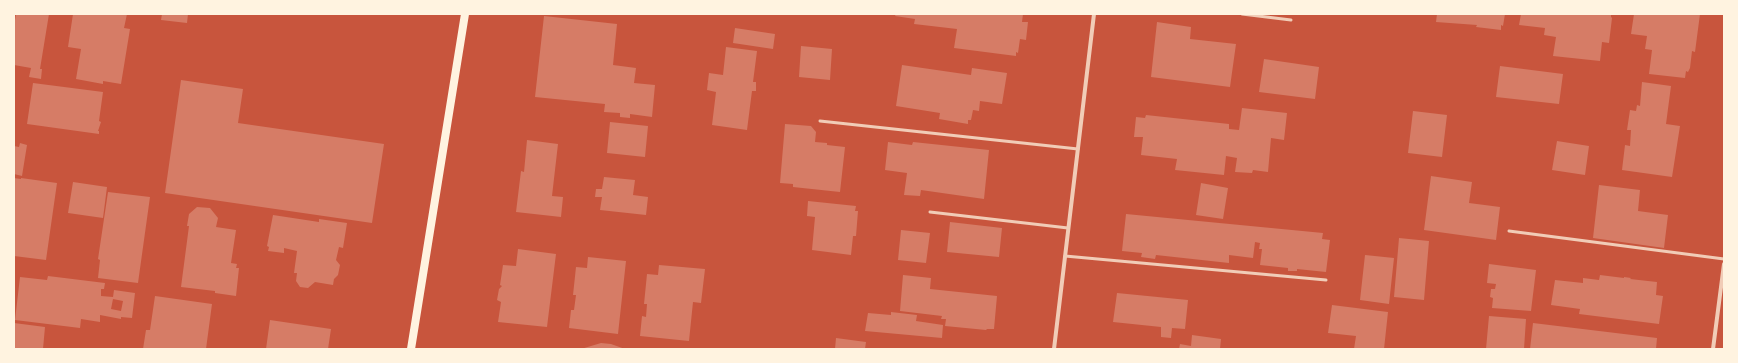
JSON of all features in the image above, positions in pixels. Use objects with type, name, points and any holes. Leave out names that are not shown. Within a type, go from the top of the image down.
[{"type":"main road","points":[[411,349],[465,14]]},
{"type":"street","points":[[1054,349],[1094,14]]},
{"type":"street","points":[[1713,349],[1724,264]]},
{"type":"lane","points":[[1242,14],[1291,20]]},
{"type":"lane","points":[[820,121],[1078,149]]},
{"type":"lane","points":[[930,212],[1068,228]]},
{"type":"lane","points":[[1509,231],[1724,259]]},
{"type":"lane","points":[[1065,256],[1326,280]]},
{"type":"building","points":[[16,14],[49,14],[40,69],[42,69],[41,79],[29,77],[31,68],[14,65],[14,20]]},
{"type":"building","points":[[73,14],[127,14],[124,28],[130,29],[121,84],[103,81],[103,84],[76,79],[81,49],[68,47]]},
{"type":"building","points":[[162,14],[188,14],[187,23],[161,20]]},
{"type":"building","points":[[896,14],[1023,14],[1022,22],[1028,22],[1026,40],[1020,39],[1018,53],[1016,52],[1016,56],[954,48],[957,29],[914,24],[915,19],[895,16]]},
{"type":"building","points":[[1437,14],[1505,14],[1503,26],[1501,25],[1501,30],[1476,27],[1477,25],[1436,22]]},
{"type":"building","points":[[1521,14],[1611,14],[1612,18],[1609,43],[1602,42],[1600,61],[1553,56],[1556,37],[1544,35],[1545,28],[1519,25]]},
{"type":"building","points":[[1634,14],[1700,14],[1695,52],[1692,51],[1690,68],[1688,72],[1686,71],[1685,78],[1649,74],[1652,50],[1645,49],[1647,36],[1631,34]]},
{"type":"building","points":[[544,16],[617,24],[613,65],[636,68],[634,83],[655,85],[652,117],[630,114],[630,118],[620,117],[620,113],[604,112],[605,104],[535,97]]},
{"type":"building","points":[[1157,22],[1191,27],[1190,39],[1236,44],[1230,87],[1151,77]]},
{"type":"building","points":[[735,28],[775,34],[773,49],[733,43]]},
{"type":"building","points":[[801,46],[832,49],[830,80],[799,77]]},
{"type":"building","points":[[726,47],[757,51],[753,82],[756,82],[756,91],[752,91],[747,130],[712,125],[716,92],[707,90],[709,73],[723,75]]},
{"type":"building","points":[[1264,59],[1319,67],[1315,99],[1259,92]]},
{"type":"building","points":[[902,65],[971,75],[972,68],[1007,73],[1002,104],[980,101],[979,111],[973,110],[971,120],[968,120],[968,124],[939,119],[940,113],[896,106]]},
{"type":"building","points":[[1500,66],[1563,74],[1559,104],[1496,97]]},
{"type":"building","points":[[181,80],[243,89],[238,123],[384,144],[372,223],[165,193]]},
{"type":"building","points":[[1642,82],[1671,86],[1666,124],[1680,126],[1672,177],[1622,170],[1625,145],[1630,146],[1631,130],[1627,130],[1630,110],[1636,111],[1637,105],[1640,106]]},
{"type":"building","points":[[33,83],[103,92],[99,121],[101,122],[98,131],[99,134],[27,124]]},
{"type":"building","points":[[1242,108],[1287,113],[1284,140],[1271,138],[1268,172],[1253,170],[1252,173],[1235,172],[1237,158],[1226,156],[1224,175],[1175,170],[1177,159],[1141,155],[1143,137],[1134,137],[1136,117],[1145,118],[1146,115],[1229,124],[1229,129],[1239,130]]},
{"type":"building","points":[[1413,111],[1447,115],[1442,157],[1408,153]]},
{"type":"building","points":[[610,122],[648,126],[645,157],[607,153]]},
{"type":"building","points":[[785,124],[811,126],[816,132],[815,142],[845,147],[840,192],[793,187],[793,184],[780,183]]},
{"type":"building","points":[[527,140],[558,144],[552,196],[563,197],[561,217],[516,212],[521,171],[524,172]]},
{"type":"building","points":[[1557,141],[1589,146],[1585,175],[1552,170]]},
{"type":"building","points":[[888,142],[912,145],[913,142],[989,150],[984,199],[921,190],[920,196],[904,195],[907,173],[885,170]]},
{"type":"building","points":[[20,143],[27,145],[22,176],[14,174],[14,146],[19,147]]},
{"type":"building","points":[[1431,176],[1472,182],[1469,203],[1500,207],[1496,240],[1424,230]]},
{"type":"building","points":[[604,177],[635,180],[633,195],[648,197],[646,215],[600,210],[602,197],[595,197],[596,189],[602,189]]},
{"type":"building","points":[[14,178],[57,183],[46,260],[14,256]]},
{"type":"building","points":[[73,182],[107,187],[103,218],[68,213]]},
{"type":"building","points":[[1201,183],[1228,188],[1223,219],[1196,215]]},
{"type":"building","points":[[1599,185],[1640,190],[1638,211],[1668,215],[1664,248],[1593,238]]},
{"type":"building","points":[[108,192],[150,197],[138,283],[98,278],[100,260],[98,259]]},
{"type":"building","points":[[808,201],[856,206],[855,211],[858,211],[856,236],[853,236],[851,255],[812,250],[815,217],[807,216]]},
{"type":"building","points":[[197,207],[210,208],[218,218],[216,227],[236,230],[231,263],[237,264],[236,268],[239,268],[236,296],[215,293],[215,291],[181,287],[189,226],[187,226],[189,214]]},
{"type":"building","points":[[1126,214],[1323,233],[1322,239],[1330,240],[1326,272],[1297,269],[1297,271],[1288,271],[1288,268],[1260,265],[1262,249],[1259,249],[1260,243],[1255,242],[1253,258],[1229,255],[1229,263],[1156,255],[1155,259],[1141,257],[1142,253],[1122,251]]},
{"type":"building","points":[[273,215],[319,222],[319,219],[347,223],[343,248],[339,247],[336,260],[340,265],[338,275],[334,279],[333,285],[315,282],[308,288],[300,287],[296,281],[297,273],[294,273],[297,251],[284,248],[284,253],[268,251],[269,247],[267,246]]},
{"type":"building","points":[[950,222],[1002,228],[999,257],[947,252]]},
{"type":"building","points":[[901,230],[930,233],[926,263],[898,260]]},
{"type":"building","points":[[1399,238],[1429,241],[1424,300],[1394,297]]},
{"type":"building","points":[[518,249],[556,254],[547,327],[498,322],[501,302],[497,300],[499,289],[502,286],[500,285],[503,265],[516,266]]},
{"type":"building","points":[[1365,255],[1394,258],[1389,304],[1360,300]]},
{"type":"building","points":[[588,257],[626,261],[618,334],[569,328],[571,310],[574,310],[576,295],[573,295],[576,267],[587,268]]},
{"type":"building","points":[[1489,264],[1536,270],[1531,311],[1492,308],[1493,298],[1490,297],[1491,289],[1495,289],[1496,284],[1487,283]]},
{"type":"building","points":[[659,265],[705,269],[701,303],[693,302],[689,341],[640,336],[642,316],[646,317],[647,304],[644,304],[647,274],[658,275]]},
{"type":"building","points":[[903,275],[931,278],[930,289],[997,296],[994,329],[986,330],[945,326],[946,319],[941,319],[942,316],[900,311]]},
{"type":"building","points":[[1600,275],[1657,282],[1656,295],[1663,296],[1659,324],[1579,314],[1580,309],[1551,305],[1555,280],[1583,283],[1583,278],[1599,280]]},
{"type":"building","points":[[48,276],[105,283],[104,289],[101,289],[101,296],[113,297],[114,290],[135,293],[132,318],[121,317],[121,319],[100,315],[100,322],[81,319],[80,328],[15,320],[20,277],[47,280]],"holes":[[[113,299],[123,301],[121,311],[111,309]]]},
{"type":"building","points":[[1117,293],[1188,300],[1185,329],[1172,328],[1171,338],[1161,337],[1161,327],[1113,322]]},
{"type":"building","points":[[155,296],[212,304],[206,349],[143,349],[146,330],[150,330]]},
{"type":"building","points":[[1332,305],[1388,312],[1384,349],[1354,349],[1356,336],[1328,333]]},
{"type":"building","points":[[891,312],[917,315],[916,321],[943,325],[942,338],[865,331],[868,313],[891,315]]},
{"type":"building","points":[[1489,316],[1526,319],[1524,349],[1486,349]]},
{"type":"building","points":[[270,320],[331,329],[328,349],[266,349]]},
{"type":"building","points":[[14,323],[45,327],[43,349],[14,349]]},
{"type":"building","points":[[1533,323],[1657,338],[1656,349],[1530,349]]},
{"type":"building","points":[[1192,335],[1221,339],[1220,349],[1179,349],[1180,344],[1191,346]]},
{"type":"building","points":[[836,338],[866,342],[865,349],[835,349]]},
{"type":"building","points":[[601,343],[611,344],[625,349],[581,349]]}]
